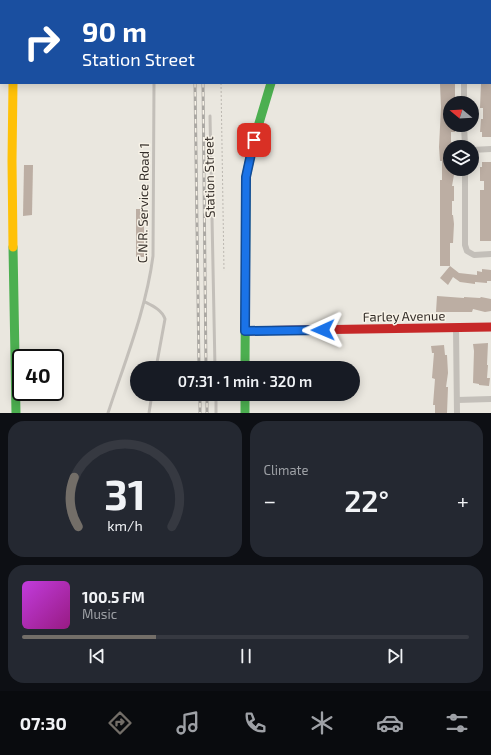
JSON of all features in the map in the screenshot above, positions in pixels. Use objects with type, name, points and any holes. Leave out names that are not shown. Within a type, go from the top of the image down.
[{"type":"street","points":[[13,84],[12,162],[16,413]]},
{"type":"street","points":[[245,361],[246,177],[254,140],[271,84]]},
{"type":"street","points":[[464,84],[464,96]]},
{"type":"street","points":[[479,150],[491,150]]},
{"type":"street","points":[[465,176],[465,245],[467,251],[474,255],[491,254]]},
{"type":"street","name":"Farley Avenue","points":[[245,331],[491,327]]},
{"type":"street","points":[[456,328],[457,413]]},
{"type":"street","points":[[457,400],[491,399]]},
{"type":"street","points":[[245,401],[245,413]]},
{"type":"lane","name":"C.N.R. Service Road 1","points":[[108,413],[145,302],[150,281],[153,256],[154,84]]},
{"type":"lane","points":[[210,116],[215,361]]},
{"type":"lane","points":[[145,302],[162,313],[165,319],[157,361]]},
{"type":"lane","points":[[148,413],[151,401]]},
{"type":"lane","points":[[216,401],[216,413]]},
{"type":"path","name":"Station Street","points":[[220,84],[224,271]]},
{"type":"building","points":[[440,84],[455,84],[455,96],[443,96],[443,132],[451,132],[451,140],[443,140],[443,176],[454,176],[452,186],[454,186],[454,201],[452,201],[452,215],[454,224],[453,243],[450,243],[450,266],[440,266],[440,180],[442,180],[442,161],[440,161],[439,147],[441,107]]},
{"type":"building","points":[[481,84],[491,84],[491,137],[482,137],[482,132],[480,132],[481,119],[483,119],[483,108],[480,108]]},
{"type":"building","points":[[482,162],[491,162],[491,241],[480,241],[480,190],[484,190],[484,181],[480,181],[480,167],[482,167]]},
{"type":"building","points":[[24,165],[33,165],[32,215],[23,216]]},
{"type":"building","points":[[136,209],[144,209],[144,257],[136,257]]},
{"type":"building","points":[[450,266],[459,273],[477,275],[477,271],[482,272],[482,269],[491,270],[491,281],[487,281],[487,283],[475,282],[475,284],[460,282],[453,277],[448,285],[440,278]]},
{"type":"building","points":[[437,296],[464,298],[481,297],[491,299],[491,311],[485,312],[473,309],[472,312],[436,312]]},
{"type":"building","points":[[488,343],[487,378],[490,378],[489,386],[473,383],[473,344]]},
{"type":"building","points":[[444,345],[445,355],[447,355],[448,373],[446,387],[448,387],[447,413],[435,413],[435,405],[433,405],[435,379],[432,378],[434,353],[432,353],[431,346]]},
{"type":"railway","points":[[195,84],[199,361]]},
{"type":"railway","points":[[203,84],[206,361]]},
{"type":"railway","points":[[200,401],[200,413]]},
{"type":"railway","points":[[207,401],[207,413]]},
{"type":"traffic: fast","points":[[245,361],[246,177],[254,140],[271,84]]},
{"type":"traffic: fast","points":[[13,247],[16,413]]},
{"type":"traffic: fast","points":[[245,401],[245,413]]},
{"type":"traffic: slow","points":[[13,84],[13,247]]},
{"type":"traffic: jam","points":[[245,331],[491,327]]},
{"type":"route","points":[[254,140],[246,177],[245,331],[323,330]]}]
